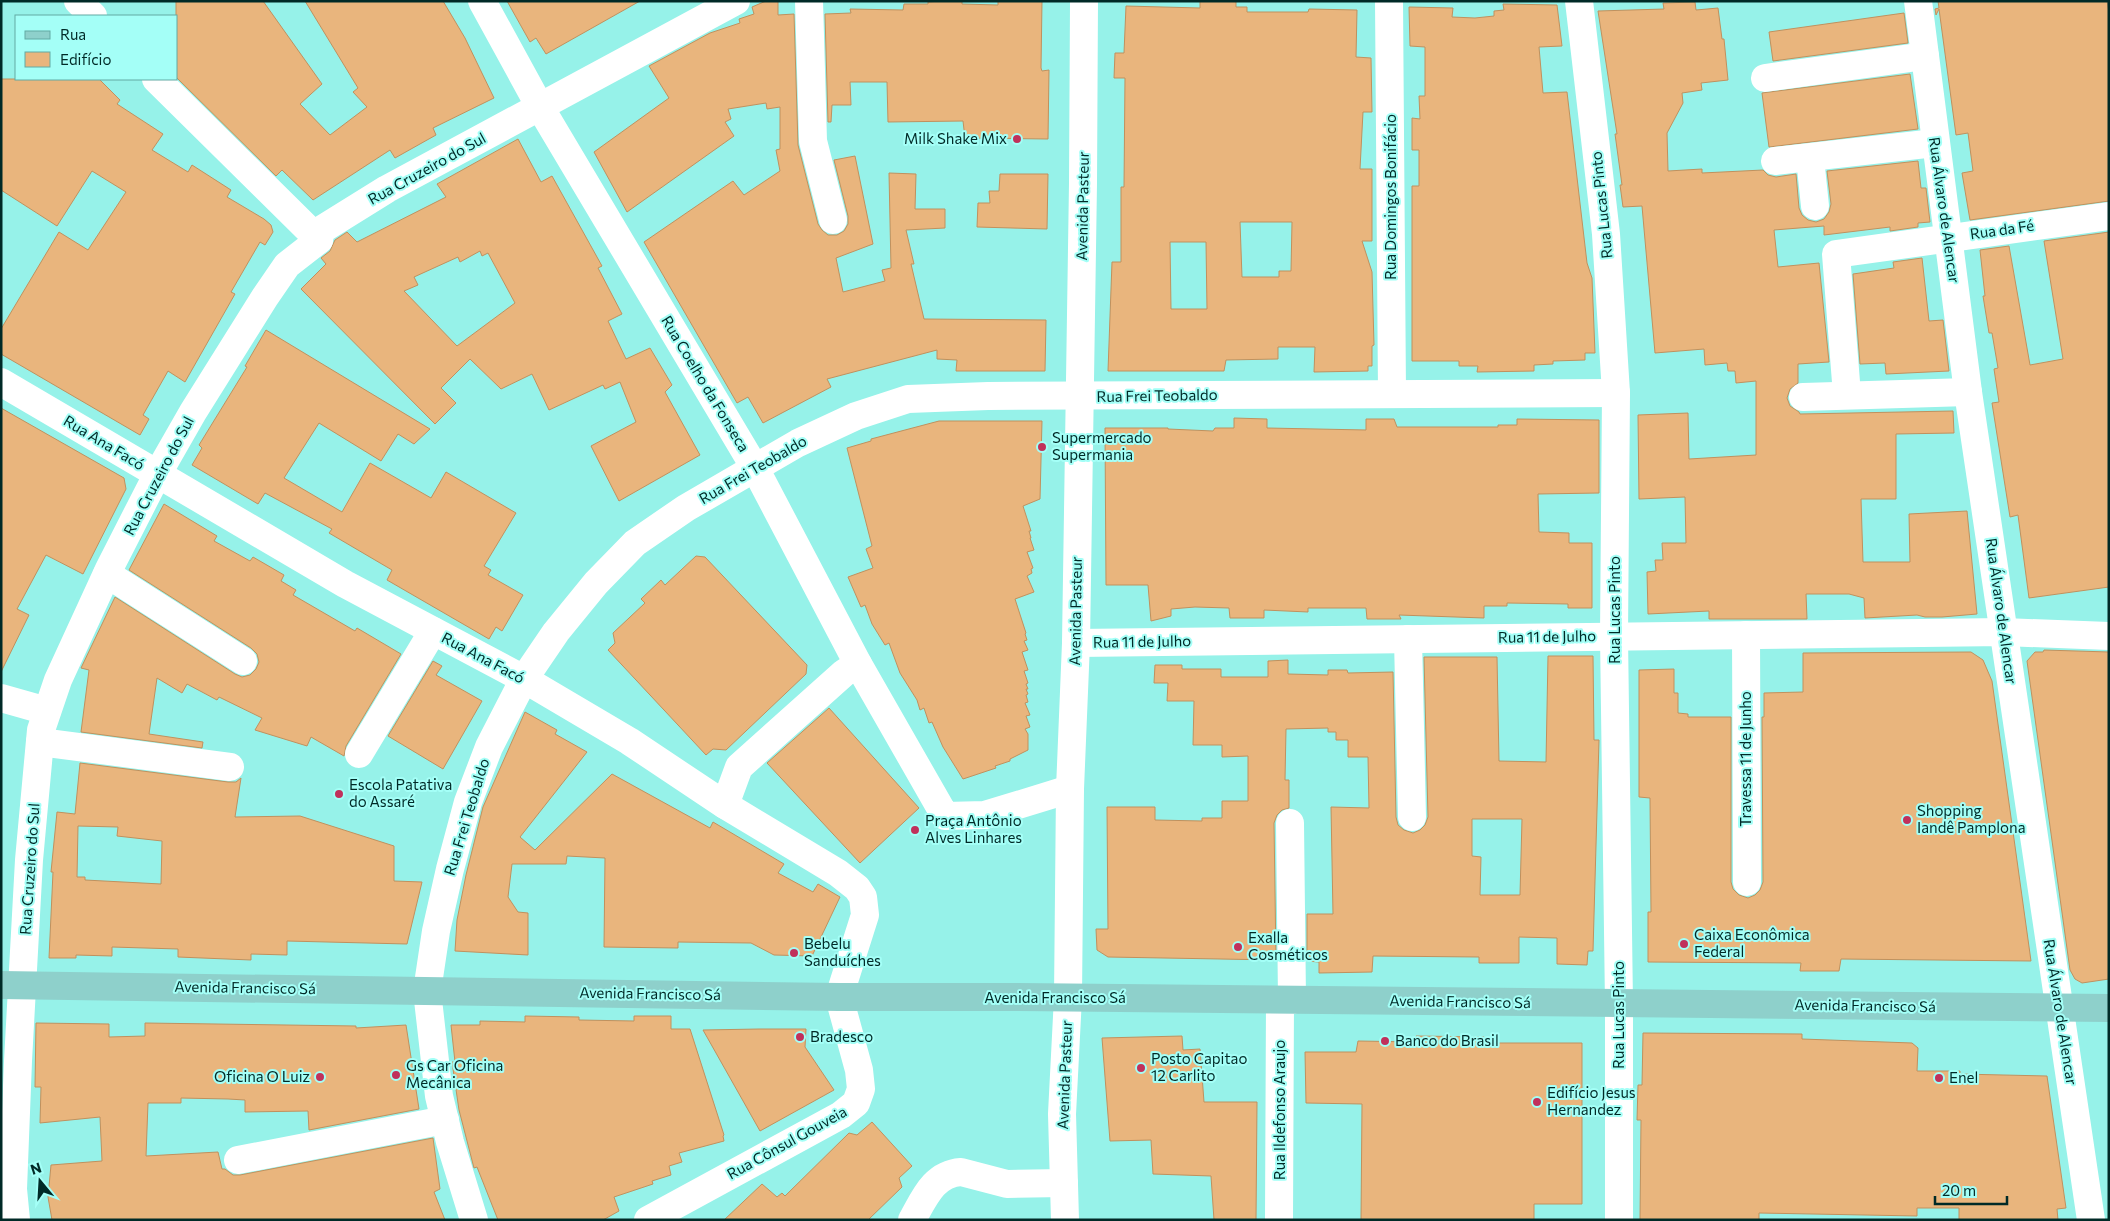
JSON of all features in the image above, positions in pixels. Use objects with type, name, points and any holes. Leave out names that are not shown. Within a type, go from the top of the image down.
[{"type":"main road","name":"Avenida Francisco Sá","points":[[12,985],[839,997],[1068,997],[2109,1008]]},
{"type":"street","points":[[78,1],[92,15]]},
{"type":"street","name":"Rua Coelho da Fonseca","points":[[482,1],[540,107],[756,468],[858,664],[945,816],[985,815],[1070,789]]},
{"type":"street","name":"Rua Cruzeiro do Sul","points":[[16,1220],[13,1189],[12,985],[29,860],[41,730],[58,680],[107,574],[157,474],[193,412],[270,289],[287,265],[319,240],[321,230],[387,189],[736,1]]},
{"type":"street","points":[[808,1],[813,141],[832,220]]},
{"type":"street","name":"Avenida Pasteur","points":[[1065,1220],[1062,1114],[1068,997],[1070,789],[1076,644],[1078,396],[1084,183],[1084,1]]},
{"type":"street","name":"Rua Domingos Bonifácio","points":[[1389,1],[1392,394]]},
{"type":"street","name":"Rua Lucas Pinto","points":[[1579,1],[1606,234],[1616,393],[1614,636],[1619,1004],[1619,1220]]},
{"type":"street","name":"Rua Álvaro de Alencar","points":[[1918,1],[1968,392],[2059,1008],[2098,1191],[2091,1220]]},
{"type":"street","points":[[1765,78],[1926,56]]},
{"type":"street","points":[[157,80],[319,240]]},
{"type":"street","points":[[1775,161],[1935,143]]},
{"type":"street","points":[[1810,158],[1815,206]]},
{"type":"street","name":"Rua da Fé","points":[[1847,395],[1836,254],[2109,216]]},
{"type":"street","name":"Rua Ana Facó","points":[[1,382],[345,584],[524,679],[629,740],[725,805],[838,873],[857,888],[863,897],[865,915],[839,997]]},
{"type":"street","points":[[1804,396],[1968,392]]},
{"type":"street","name":"Rua Frei Teobaldo","points":[[474,1220],[445,1120],[432,1042],[428,991],[436,931],[446,887],[468,802],[489,746],[524,679],[556,632],[590,590],[635,543],[686,508],[798,443],[856,416],[908,399],[988,396],[1616,393]]},
{"type":"street","points":[[107,574],[243,661]]},
{"type":"street","points":[[359,754],[433,631]]},
{"type":"street","name":"Rua 11 de Julho","points":[[1076,644],[1408,638],[2004,632],[2109,636]]},
{"type":"street","name":"Travessa 11 de Junho","points":[[1746,635],[1747,882]]},
{"type":"street","points":[[1408,638],[1412,817]]},
{"type":"street","points":[[725,805],[739,767],[844,673],[858,664]]},
{"type":"street","points":[[1,698],[47,711]]},
{"type":"street","points":[[40,742],[230,767]]},
{"type":"street","name":"Rua Ildefonso Araujo","points":[[1279,1220],[1290,823]]},
{"type":"street","name":"Rua Cônsul Gouveia","points":[[648,1220],[841,1115],[856,1103],[860,1096],[861,1079],[839,997]]},
{"type":"street","points":[[238,1160],[445,1120]]},
{"type":"street","points":[[912,1220],[935,1182],[954,1173],[961,1172],[1007,1184],[1064,1183]]},
{"type":"building","points":[[176,1],[263,1],[322,84],[300,104],[330,135],[367,107],[353,92],[358,88],[305,1],[443,1],[465,38],[494,98],[433,128],[436,135],[395,158],[390,150],[313,200],[282,170],[276,176],[178,79],[178,15],[176,15]]},
{"type":"building","points":[[507,1],[640,1],[546,54],[536,38],[530,42]]},
{"type":"building","points":[[766,1],[778,1],[778,15],[794,14],[798,145],[818,224],[828,235],[837,235],[844,231],[848,224],[848,216],[834,160],[855,156],[873,244],[836,258],[843,292],[885,281],[882,270],[891,268],[889,173],[916,174],[915,209],[945,209],[945,228],[906,230],[914,264],[911,264],[924,319],[1046,320],[1045,371],[956,371],[957,360],[937,359],[937,350],[827,379],[831,387],[763,423],[748,397],[737,403],[644,242],[733,181],[744,195],[780,171],[776,150],[780,149],[780,107],[767,109],[766,103],[728,109],[731,119],[725,122],[734,136],[627,212],[594,152],[669,98],[649,66],[710,33],[740,23],[739,19],[754,14],[752,7]]},
{"type":"building","points":[[962,1],[962,4],[998,5],[998,1],[1042,1],[1041,68],[1042,71],[1049,70],[1048,139],[965,138],[963,121],[888,122],[887,82],[850,82],[851,105],[832,105],[831,122],[828,122],[825,14],[851,13],[850,9],[903,10],[904,4],[928,4],[928,2]]},
{"type":"building","points":[[1200,1],[1236,1],[1236,7],[1247,7],[1247,12],[1308,12],[1309,9],[1357,10],[1356,57],[1371,58],[1372,112],[1363,112],[1360,169],[1372,169],[1372,241],[1362,241],[1372,272],[1374,345],[1372,346],[1372,366],[1368,366],[1368,371],[1314,372],[1315,347],[1278,347],[1278,359],[1226,360],[1224,371],[1108,371],[1112,262],[1121,262],[1121,187],[1124,187],[1125,78],[1114,78],[1115,53],[1124,53],[1126,6],[1200,8]],"holes":[[[1240,222],[1292,222],[1291,271],[1279,271],[1279,277],[1242,277]],[[1170,242],[1206,242],[1207,309],[1171,309]]]},
{"type":"building","points":[[1938,1],[2107,1],[2109,12],[2109,201],[1970,220],[1962,173],[1973,171],[1968,133],[1956,135],[1939,9],[1936,15],[1935,9],[1939,8]]},
{"type":"building","points":[[1695,2],[1696,10],[1718,8],[1722,39],[1724,39],[1728,80],[1701,83],[1702,90],[1682,93],[1683,103],[1667,133],[1668,171],[1702,169],[1702,173],[1763,170],[1768,175],[1776,177],[1796,174],[1799,208],[1802,215],[1808,220],[1816,222],[1824,219],[1829,212],[1831,204],[1827,171],[1918,161],[1921,188],[1926,188],[1930,222],[1918,223],[1918,227],[1890,231],[1890,227],[1824,235],[1824,226],[1774,230],[1778,267],[1819,263],[1829,362],[1798,364],[1798,383],[1790,389],[1787,398],[1790,406],[1800,414],[1953,411],[1954,433],[1896,434],[1896,499],[1861,499],[1863,562],[1910,562],[1909,514],[1967,511],[1977,614],[1942,617],[1917,615],[1865,618],[1864,598],[1849,594],[1806,594],[1807,619],[1709,619],[1709,611],[1648,614],[1647,572],[1656,571],[1655,560],[1663,560],[1662,543],[1686,543],[1685,497],[1639,499],[1638,415],[1688,413],[1689,459],[1756,455],[1756,381],[1736,383],[1735,371],[1728,371],[1727,363],[1705,365],[1704,349],[1655,353],[1642,206],[1623,207],[1615,134],[1617,134],[1598,11],[1664,9],[1663,3]]},
{"type":"building","points":[[1503,4],[1557,5],[1562,46],[1539,47],[1543,93],[1567,92],[1587,263],[1592,278],[1595,353],[1585,353],[1585,360],[1553,361],[1553,364],[1534,365],[1534,371],[1477,372],[1478,366],[1459,366],[1459,361],[1412,361],[1412,186],[1419,186],[1419,150],[1412,150],[1412,118],[1420,119],[1419,96],[1425,96],[1425,47],[1410,46],[1409,7],[1453,8],[1452,17],[1475,18],[1494,16],[1494,11],[1504,10]]},
{"type":"building","points":[[1904,13],[1908,43],[1773,61],[1769,32]]},
{"type":"building","points":[[1910,74],[1918,129],[1769,147],[1762,93]]},
{"type":"building","points":[[1,79],[100,80],[120,100],[117,104],[163,134],[152,150],[188,172],[192,165],[231,190],[227,197],[271,225],[273,232],[265,245],[260,242],[231,292],[235,294],[185,382],[168,371],[143,415],[149,419],[140,435],[1,354],[1,329],[59,232],[88,250],[126,192],[92,171],[57,226],[1,190]]},
{"type":"building","points":[[518,139],[541,182],[552,176],[602,266],[598,268],[622,314],[608,321],[626,359],[650,348],[672,385],[665,392],[700,455],[619,501],[591,446],[636,422],[620,382],[605,389],[603,385],[549,410],[532,374],[501,389],[470,359],[441,388],[456,403],[435,424],[301,289],[326,264],[321,258],[330,251],[335,240],[347,232],[357,242],[446,197],[437,184]],"holes":[[[480,251],[482,256],[488,253],[515,303],[457,346],[404,291],[418,285],[414,277],[458,257],[460,262]]]},
{"type":"building","points":[[1000,174],[1048,174],[1047,229],[977,227],[978,203],[990,203],[989,191],[999,191]]},
{"type":"building","points":[[2109,232],[2109,587],[2029,598],[2018,515],[2010,517],[1992,403],[1999,402],[1994,369],[1998,368],[1992,333],[1989,333],[1983,296],[1985,296],[1980,250],[2009,246],[2030,365],[2063,359],[2044,241]]},
{"type":"building","points":[[1922,258],[1929,321],[1943,320],[1949,371],[1886,374],[1885,363],[1860,364],[1853,274],[1894,268],[1893,262]]},
{"type":"building","points":[[266,330],[430,429],[414,444],[398,434],[381,461],[319,423],[284,478],[342,512],[370,463],[431,498],[446,472],[516,513],[484,566],[491,570],[488,575],[523,595],[502,631],[496,627],[489,639],[387,580],[392,570],[329,533],[332,529],[265,493],[258,504],[192,465],[202,448],[199,445],[247,367],[245,366]]},
{"type":"building","points":[[1,408],[124,478],[126,489],[83,574],[46,555],[17,609],[29,615],[1,672]]},
{"type":"building","points":[[1234,418],[1267,419],[1267,428],[1366,430],[1366,419],[1394,419],[1397,427],[1498,427],[1498,425],[1517,425],[1517,419],[1599,420],[1599,493],[1538,494],[1539,532],[1569,533],[1569,543],[1592,543],[1592,608],[1568,608],[1568,604],[1507,603],[1507,606],[1484,606],[1484,618],[1399,615],[1401,619],[1367,619],[1366,608],[1308,608],[1308,612],[1264,610],[1264,618],[1230,618],[1229,608],[1195,607],[1171,609],[1171,616],[1151,621],[1148,585],[1106,585],[1105,428],[1168,428],[1213,431],[1215,428],[1234,428]]},
{"type":"building","points":[[939,421],[1042,421],[1040,499],[1023,506],[1031,531],[1029,531],[1030,538],[1034,550],[1027,552],[1033,568],[1031,569],[1032,573],[1027,576],[1034,592],[1015,599],[1026,633],[1027,640],[1024,641],[1028,650],[1022,652],[1028,670],[1024,671],[1028,683],[1026,684],[1028,689],[1026,689],[1028,694],[1026,695],[1028,702],[1025,703],[1030,715],[1026,716],[1030,727],[1025,729],[1028,734],[1028,750],[1010,759],[1010,761],[995,766],[996,768],[963,779],[943,747],[932,722],[929,723],[924,708],[920,710],[917,700],[900,673],[889,643],[885,645],[872,624],[865,605],[861,607],[848,577],[873,568],[866,549],[872,546],[847,448],[871,441],[871,439]]},
{"type":"building","points":[[164,504],[217,536],[214,541],[250,561],[253,557],[284,575],[281,581],[296,590],[293,595],[355,631],[357,628],[401,654],[346,746],[344,756],[311,737],[307,746],[255,730],[262,718],[219,697],[217,700],[187,684],[182,693],[157,678],[149,734],[203,742],[202,748],[81,732],[89,670],[81,668],[115,597],[235,674],[242,677],[250,675],[256,669],[259,662],[257,654],[251,648],[129,570]]},
{"type":"building","points":[[696,556],[705,557],[807,665],[806,674],[726,750],[713,749],[706,755],[608,650],[615,643],[613,633],[645,603],[641,599],[661,580],[665,585]]},
{"type":"building","points":[[2044,650],[2109,652],[2109,979],[2082,983],[2075,979],[2070,970],[2027,661],[2035,652],[2043,652]]},
{"type":"building","name":"Shopping Iandê Pamplona","points":[[1971,652],[1983,660],[1992,681],[2031,961],[1841,959],[1839,971],[1800,971],[1801,963],[1648,962],[1648,912],[1651,912],[1650,798],[1639,797],[1639,670],[1674,669],[1674,693],[1678,693],[1678,713],[1688,714],[1688,717],[1731,717],[1731,882],[1733,889],[1739,895],[1748,898],[1760,890],[1763,882],[1762,717],[1764,717],[1764,693],[1803,692],[1803,653]]},
{"type":"building","points":[[1548,656],[1593,656],[1594,740],[1599,740],[1593,951],[1588,951],[1587,965],[1557,964],[1557,938],[1519,937],[1519,963],[1479,963],[1479,957],[1373,956],[1372,972],[1319,973],[1319,962],[1307,961],[1307,914],[1333,914],[1331,807],[1369,808],[1368,757],[1348,757],[1348,740],[1336,740],[1336,732],[1328,732],[1328,728],[1286,729],[1285,780],[1289,780],[1289,808],[1282,810],[1277,815],[1274,823],[1276,960],[1108,957],[1097,950],[1096,929],[1108,929],[1107,807],[1155,807],[1155,820],[1202,821],[1202,818],[1222,818],[1222,801],[1248,801],[1248,756],[1222,757],[1222,745],[1193,745],[1194,701],[1167,701],[1168,683],[1154,683],[1155,665],[1182,665],[1182,669],[1221,669],[1221,677],[1268,677],[1268,661],[1288,660],[1288,674],[1328,675],[1328,670],[1347,670],[1348,673],[1393,672],[1396,817],[1398,825],[1404,830],[1413,833],[1425,825],[1428,817],[1424,657],[1497,657],[1499,761],[1546,762]],"holes":[[[1472,819],[1522,819],[1520,895],[1480,895],[1481,857],[1472,856]]]},
{"type":"building","points":[[433,661],[442,666],[436,675],[482,701],[443,769],[388,736]]},
{"type":"building","points":[[829,708],[919,808],[860,863],[767,763]]},
{"type":"building","points":[[525,712],[557,730],[555,734],[587,752],[520,837],[535,850],[612,774],[710,828],[713,822],[784,864],[778,873],[813,892],[818,884],[840,897],[812,956],[774,955],[751,943],[678,942],[678,948],[604,947],[605,858],[567,856],[566,864],[512,864],[508,897],[518,912],[528,913],[528,955],[455,951],[457,920],[483,807]]},
{"type":"building","points":[[80,763],[228,782],[236,782],[241,778],[235,817],[300,816],[394,846],[394,881],[422,882],[407,944],[287,941],[287,955],[251,954],[251,960],[178,957],[178,949],[112,947],[112,956],[76,955],[76,958],[49,958],[53,872],[51,872],[57,812],[75,814]],"holes":[[[78,826],[118,827],[117,836],[162,841],[161,884],[85,880],[85,877],[77,877]]]},
{"type":"building","points":[[525,1016],[579,1017],[579,1020],[634,1021],[634,1016],[671,1016],[671,1029],[690,1029],[724,1135],[724,1141],[679,1153],[682,1162],[669,1166],[671,1175],[652,1181],[653,1184],[614,1197],[619,1211],[603,1220],[498,1220],[477,1167],[474,1168],[459,1110],[452,1062],[455,1062],[451,1025],[480,1025],[480,1021],[525,1022]]},
{"type":"building","points":[[36,1023],[109,1024],[109,1037],[145,1036],[145,1023],[356,1026],[356,1028],[406,1025],[419,1109],[309,1130],[308,1111],[245,1112],[245,1100],[181,1098],[181,1103],[148,1103],[146,1156],[218,1152],[222,1169],[233,1175],[240,1175],[433,1138],[440,1189],[434,1192],[445,1220],[52,1220],[48,1197],[51,1165],[102,1161],[100,1117],[40,1123],[41,1087],[35,1087]]},
{"type":"building","points":[[806,1029],[805,1047],[834,1090],[760,1131],[703,1030]]},
{"type":"building","points":[[1643,1033],[1802,1034],[1802,1039],[1912,1043],[1918,1048],[1917,1071],[1960,1071],[1960,1074],[2047,1076],[2066,1208],[2057,1209],[2058,1220],[1959,1220],[1959,1208],[1917,1208],[1917,1216],[1759,1213],[1759,1220],[1640,1220],[1641,1120],[1637,1120],[1638,1085],[1642,1085]]},
{"type":"building","points":[[1182,1036],[1183,1050],[1200,1049],[1204,1102],[1257,1102],[1256,1220],[1214,1220],[1211,1176],[1153,1174],[1151,1140],[1110,1141],[1102,1038]]},
{"type":"building","points":[[1416,1036],[1484,1037],[1484,1043],[1582,1043],[1582,1204],[1534,1204],[1534,1220],[1361,1220],[1362,1104],[1306,1103],[1305,1052],[1356,1052],[1358,1041],[1416,1042]]},
{"type":"building","points":[[872,1122],[912,1166],[899,1178],[902,1187],[868,1220],[724,1220],[762,1184],[777,1197],[782,1193],[785,1196],[849,1133],[857,1135]]},
{"type":"place","name":"Milk Shake Mix","points":[[1017,139]]},
{"type":"place","name":"Supermercado Supermania","points":[[1042,447]]},
{"type":"place","name":"Escola Patativa do Assaré","points":[[339,794]]},
{"type":"place","name":"Shopping Iandê Pamplona","points":[[1907,820]]},
{"type":"place","name":"Praça Antônio Alves Linhares","points":[[915,830]]},
{"type":"place","name":"Caixa Econômica Federal","points":[[1684,944]]},
{"type":"place","name":"Exalla Cosméticos","points":[[1238,947]]},
{"type":"place","name":"Bebelu Sanduíches","points":[[794,953]]},
{"type":"place","name":"Bradesco","points":[[800,1037]]},
{"type":"place","name":"Banco do Brasil","points":[[1385,1041]]},
{"type":"place","name":"Posto Capitao 12 Carlito","points":[[1141,1068]]},
{"type":"place","name":"Gs Car Oficina Mecânica","points":[[396,1075]]},
{"type":"place","name":"Oficina O Luiz","points":[[320,1077]]},
{"type":"place","name":"Enel","points":[[1939,1078]]},
{"type":"place","name":"Edifício Jesus Hernandez","points":[[1537,1102]]}]
